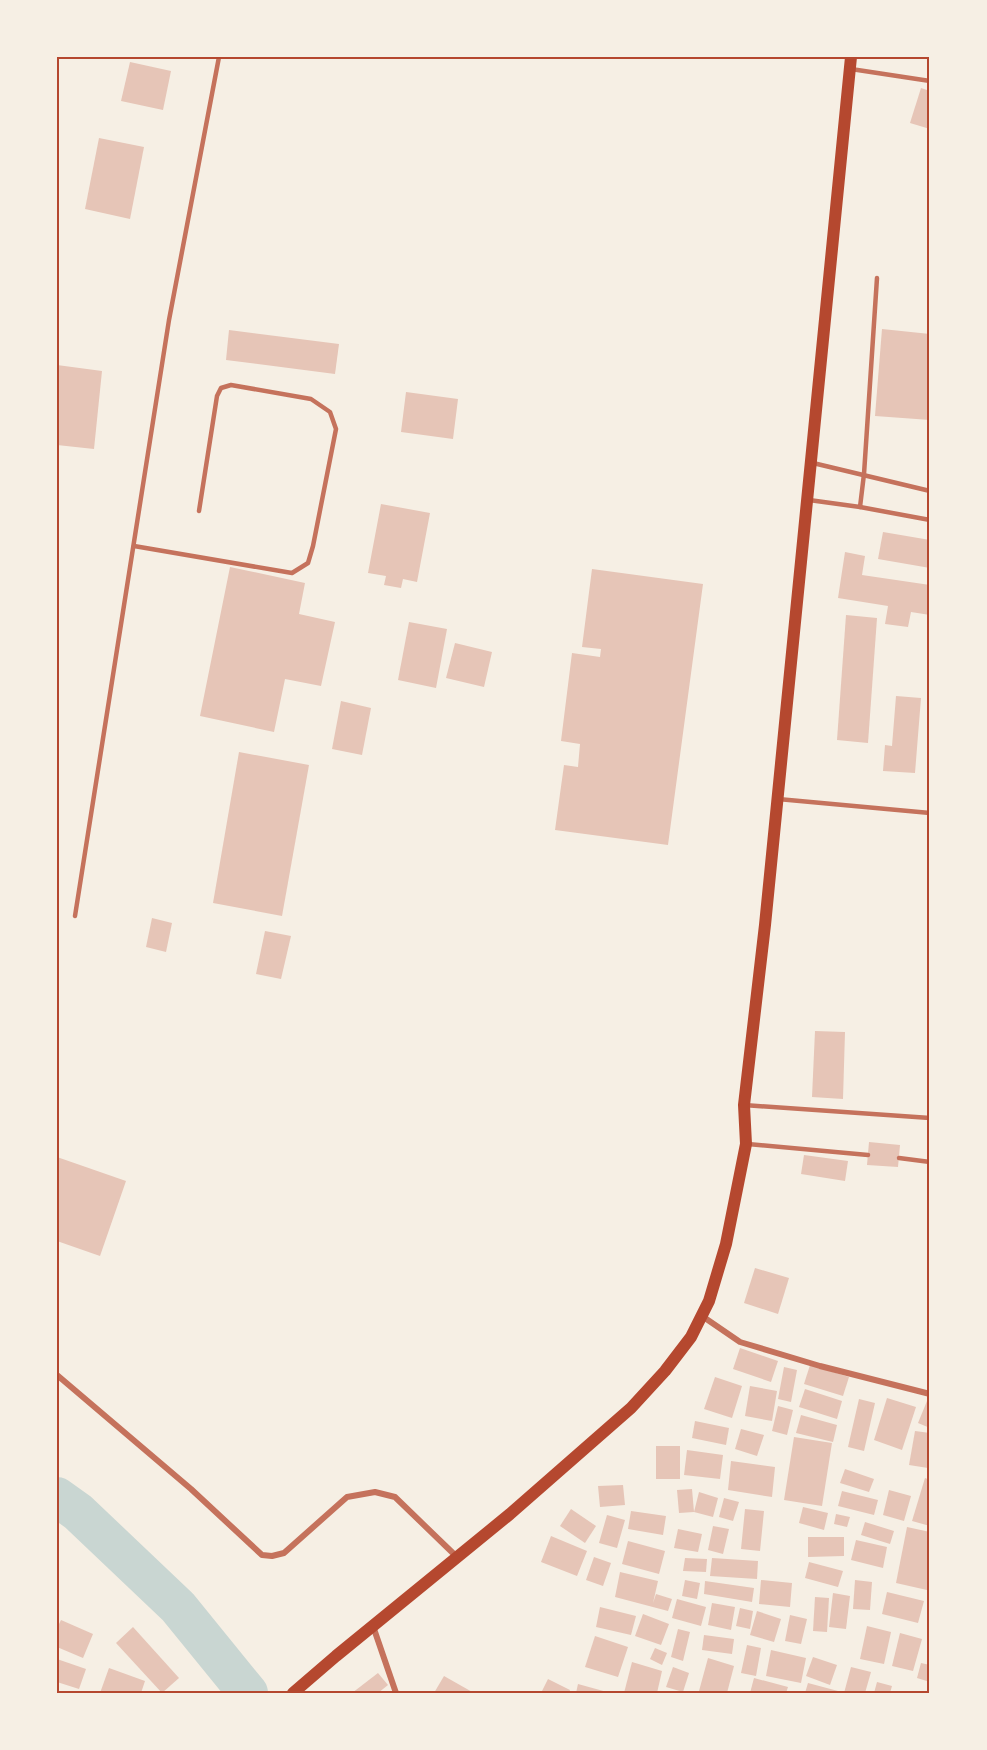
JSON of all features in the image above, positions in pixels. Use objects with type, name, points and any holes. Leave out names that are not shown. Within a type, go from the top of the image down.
[{"type":"main road","points":[[293,1693],[510,1514],[631,1408],[665,1371],[691,1337],[709,1301],[726,1244],[746,1144],[744,1105],[778,799],[851,63]]},
{"type":"street","points":[[701,1316],[740,1342],[820,1366],[930,1394]]},
{"type":"street","points":[[57,1375],[191,1489],[262,1555],[272,1556],[284,1553],[347,1497],[375,1492],[395,1497],[457,1557]]},
{"type":"street","points":[[373,1626],[396,1693]]},
{"type":"lane","points":[[75,916],[169,320],[219,57]]},
{"type":"lane","points":[[851,63],[930,81]]},
{"type":"lane","points":[[860,507],[877,278]]},
{"type":"lane","points":[[134,546],[292,573],[308,563],[336,429],[330,412],[311,399],[231,385],[221,388],[217,396],[199,511]]},
{"type":"lane","points":[[811,462],[930,491]]},
{"type":"lane","points":[[808,500],[930,520]]},
{"type":"lane","points":[[778,799],[930,813]]},
{"type":"lane","points":[[744,1105],[930,1118]]},
{"type":"lane","points":[[746,1144],[868,1155]]},
{"type":"lane","points":[[899,1158],[930,1162]]},
{"type":"building","points":[[130,62],[171,71],[163,110],[121,101]]},
{"type":"building","points":[[921,88],[930,91],[930,129],[910,123]]},
{"type":"building","points":[[99,138],[144,147],[130,219],[85,209]]},
{"type":"building","points":[[882,329],[930,334],[930,420],[875,416]]},
{"type":"building","points":[[229,330],[339,344],[335,374],[226,360]]},
{"type":"building","points":[[57,365],[102,371],[94,449],[57,445]]},
{"type":"building","points":[[406,392],[458,399],[453,439],[401,432]]},
{"type":"building","points":[[381,504],[430,513],[417,582],[403,579],[401,588],[384,585],[386,576],[368,573]]},
{"type":"building","points":[[883,532],[930,540],[930,568],[878,559]]},
{"type":"building","points":[[845,552],[865,556],[862,575],[930,585],[930,615],[911,612],[908,627],[885,624],[888,606],[838,598]]},
{"type":"building","points":[[230,567],[305,583],[299,614],[335,622],[321,686],[285,679],[274,732],[200,716]]},
{"type":"building","points":[[592,569],[703,584],[668,845],[555,830],[564,765],[578,767],[580,744],[561,741],[572,653],[600,657],[601,649],[582,647]]},
{"type":"building","points":[[846,615],[877,618],[868,743],[837,740]]},
{"type":"building","points":[[409,622],[447,629],[436,688],[398,680]]},
{"type":"building","points":[[455,643],[492,652],[484,687],[446,678]]},
{"type":"building","points":[[896,696],[921,698],[915,773],[883,771],[885,745],[892,746]]},
{"type":"building","points":[[341,701],[371,708],[362,755],[332,749]]},
{"type":"building","points":[[239,752],[309,765],[282,916],[213,903]]},
{"type":"building","points":[[152,918],[172,923],[166,952],[146,947]]},
{"type":"building","points":[[265,931],[291,936],[281,979],[256,974]]},
{"type":"building","points":[[815,1031],[845,1032],[843,1099],[812,1097]]},
{"type":"building","points":[[869,1142],[900,1145],[898,1167],[867,1165]]},
{"type":"building","points":[[804,1155],[848,1161],[845,1181],[801,1174]]},
{"type":"building","points":[[57,1157],[126,1181],[100,1256],[57,1241]]},
{"type":"building","points":[[755,1268],[789,1278],[778,1314],[744,1303]]},
{"type":"building","points":[[740,1348],[778,1361],[771,1382],[733,1369]]},
{"type":"building","points":[[810,1365],[849,1377],[843,1396],[804,1384]]},
{"type":"building","points":[[784,1367],[797,1370],[791,1402],[778,1399]]},
{"type":"building","points":[[715,1377],[742,1386],[732,1418],[704,1409]]},
{"type":"building","points":[[750,1386],[777,1391],[772,1421],[745,1416]]},
{"type":"building","points":[[805,1389],[842,1401],[837,1419],[799,1407]]},
{"type":"building","points":[[887,1398],[916,1407],[902,1450],[874,1440]]},
{"type":"building","points":[[859,1399],[875,1403],[864,1451],[848,1447]]},
{"type":"building","points":[[927,1401],[930,1402],[930,1428],[918,1423]]},
{"type":"building","points":[[778,1406],[793,1410],[787,1435],[772,1431]]},
{"type":"building","points":[[801,1415],[837,1425],[833,1442],[796,1433]]},
{"type":"building","points":[[695,1421],[729,1428],[726,1445],[692,1438]]},
{"type":"building","points":[[741,1429],[764,1435],[757,1456],[735,1449]]},
{"type":"building","points":[[915,1431],[930,1433],[928,1468],[909,1465]]},
{"type":"building","points":[[794,1437],[832,1443],[822,1506],[784,1500]]},
{"type":"building","points":[[656,1446],[680,1446],[680,1479],[656,1479]]},
{"type":"building","points":[[687,1450],[723,1455],[720,1479],[684,1475]]},
{"type":"building","points":[[731,1461],[775,1467],[772,1497],[728,1490]]},
{"type":"building","points":[[845,1469],[874,1479],[869,1492],[840,1483]]},
{"type":"building","points":[[925,1478],[930,1480],[930,1526],[912,1521]]},
{"type":"building","points":[[623,1485],[625,1505],[600,1507],[598,1486]]},
{"type":"building","points":[[692,1489],[694,1512],[679,1513],[677,1490]]},
{"type":"building","points":[[889,1490],[911,1496],[904,1521],[883,1515]]},
{"type":"building","points":[[842,1491],[878,1500],[874,1515],[838,1506]]},
{"type":"building","points":[[699,1492],[718,1498],[713,1517],[694,1512]]},
{"type":"building","points":[[724,1498],[739,1502],[733,1521],[719,1517]]},
{"type":"building","points":[[803,1507],[828,1513],[824,1530],[799,1523]]},
{"type":"building","points":[[571,1509],[596,1526],[585,1543],[560,1526]]},
{"type":"building","points":[[745,1509],[764,1511],[760,1551],[741,1549]]},
{"type":"building","points":[[631,1511],[666,1516],[663,1535],[628,1529]]},
{"type":"building","points":[[836,1514],[850,1517],[847,1527],[834,1524]]},
{"type":"building","points":[[607,1515],[625,1520],[617,1548],[599,1543]]},
{"type":"building","points":[[865,1522],[894,1531],[890,1544],[861,1535]]},
{"type":"building","points":[[713,1526],[729,1529],[723,1554],[708,1550]]},
{"type":"building","points":[[907,1527],[930,1532],[930,1576],[927,1590],[896,1583]]},
{"type":"building","points":[[678,1529],[702,1534],[698,1552],[674,1548]]},
{"type":"building","points":[[551,1536],[587,1551],[577,1576],[541,1562]]},
{"type":"building","points":[[808,1537],[844,1537],[844,1556],[808,1557]]},
{"type":"building","points":[[856,1540],[887,1547],[883,1568],[851,1560]]},
{"type":"building","points":[[628,1541],[665,1551],[659,1574],[622,1564]]},
{"type":"building","points":[[594,1557],[611,1563],[603,1586],[586,1580]]},
{"type":"building","points":[[685,1558],[707,1559],[706,1572],[683,1571]]},
{"type":"building","points":[[712,1558],[758,1561],[757,1579],[710,1576]]},
{"type":"building","points":[[809,1562],[843,1571],[838,1587],[805,1578]]},
{"type":"building","points":[[620,1572],[658,1581],[653,1603],[656,1594],[672,1599],[668,1611],[615,1597]]},
{"type":"building","points":[[685,1580],[700,1583],[697,1599],[682,1596]]},
{"type":"building","points":[[761,1580],[792,1583],[790,1607],[759,1604]]},
{"type":"building","points":[[855,1580],[872,1582],[870,1610],[853,1609]]},
{"type":"building","points":[[705,1581],[754,1588],[752,1602],[704,1594]]},
{"type":"building","points":[[887,1592],[924,1601],[918,1623],[882,1614]]},
{"type":"building","points":[[833,1593],[850,1596],[846,1629],[829,1627]]},
{"type":"building","points":[[815,1597],[829,1598],[827,1632],[813,1631]]},
{"type":"building","points":[[677,1599],[706,1607],[701,1626],[672,1618]]},
{"type":"building","points":[[712,1603],[735,1607],[731,1630],[708,1625]]},
{"type":"building","points":[[600,1607],[636,1616],[631,1635],[596,1627]]},
{"type":"building","points":[[740,1608],[753,1611],[750,1629],[736,1626]]},
{"type":"building","points":[[757,1611],[781,1619],[774,1642],[750,1635]]},
{"type":"building","points":[[643,1614],[669,1624],[661,1645],[635,1636]]},
{"type":"building","points":[[790,1615],[807,1619],[801,1644],[785,1641]]},
{"type":"building","points":[[61,1620],[93,1634],[83,1658],[57,1647],[57,1628]]},
{"type":"building","points":[[867,1626],[891,1632],[884,1664],[860,1659]]},
{"type":"building","points":[[133,1627],[179,1678],[162,1693],[116,1643]]},
{"type":"building","points":[[678,1629],[690,1632],[683,1661],[671,1657]]},
{"type":"building","points":[[900,1633],[922,1639],[913,1671],[892,1666]]},
{"type":"building","points":[[704,1635],[734,1639],[732,1654],[702,1650]]},
{"type":"building","points":[[595,1636],[628,1647],[618,1677],[585,1667]]},
{"type":"building","points":[[747,1645],[761,1648],[756,1676],[741,1673]]},
{"type":"building","points":[[655,1648],[667,1653],[662,1665],[650,1659]]},
{"type":"building","points":[[771,1650],[806,1658],[801,1683],[766,1676]]},
{"type":"building","points":[[813,1657],[837,1665],[830,1685],[806,1676]]},
{"type":"building","points":[[708,1658],[734,1666],[727,1693],[699,1691]]},
{"type":"building","points":[[57,1659],[86,1669],[79,1689],[57,1682]]},
{"type":"building","points":[[632,1662],[662,1671],[657,1693],[624,1693]]},
{"type":"building","points":[[921,1663],[930,1665],[930,1682],[917,1678]]},
{"type":"building","points":[[673,1667],[689,1673],[683,1692],[666,1687]]},
{"type":"building","points":[[851,1667],[871,1672],[865,1693],[844,1693]]},
{"type":"building","points":[[109,1668],[145,1681],[141,1693],[100,1693]]},
{"type":"building","points":[[378,1673],[388,1685],[378,1693],[352,1693]]},
{"type":"building","points":[[444,1676],[474,1693],[434,1693]]},
{"type":"building","points":[[754,1678],[788,1687],[786,1693],[750,1693]]},
{"type":"building","points":[[548,1679],[570,1690],[569,1693],[541,1693]]},
{"type":"building","points":[[877,1682],[892,1686],[890,1693],[874,1693]]},
{"type":"building","points":[[808,1683],[838,1691],[838,1693],[805,1693]]},
{"type":"building","points":[[578,1684],[607,1692],[607,1693],[576,1693]]},
{"type":"waterway","points":[[57,1497],[78,1512],[178,1607],[248,1693]]}]
